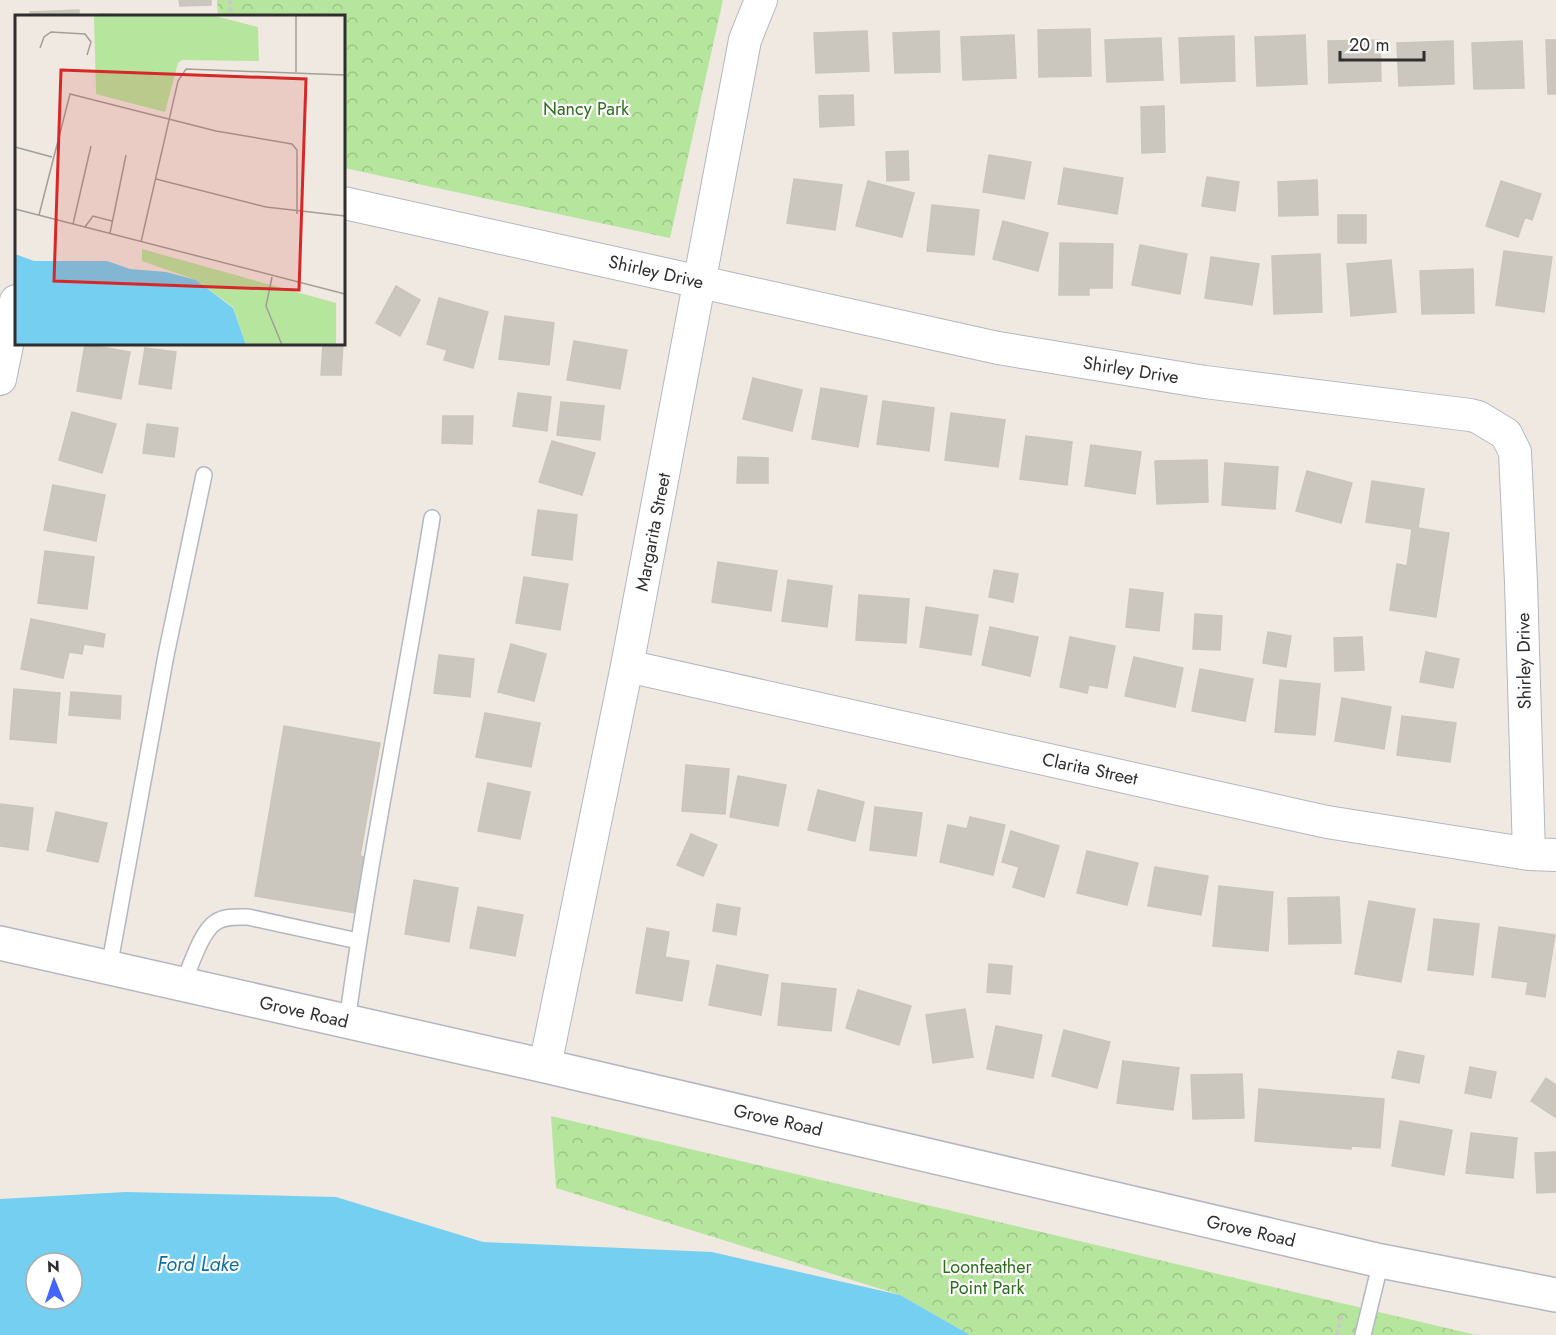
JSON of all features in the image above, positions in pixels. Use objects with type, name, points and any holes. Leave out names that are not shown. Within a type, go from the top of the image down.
[{"type":"main road","name":"Grove Road","points":[[0,944],[545,1066],[1381,1261],[1556,1295]]},
{"type":"street","name":"Margarita Street","points":[[545,1066],[627,666],[745,40],[761,0]]},
{"type":"street","name":"Shirley Drive","points":[[345,203],[998,348],[1205,382],[1478,417],[1506,434],[1515,452],[1521,582],[1543,855]]},
{"type":"street","points":[[0,379],[15,306]]},
{"type":"street","name":"Clarita Street","points":[[627,666],[1327,822],[1543,855]]},
{"type":"lane","points":[[109,968],[181,581],[204,475]]},
{"type":"lane","points":[[347,1022],[358,941],[414,632],[432,518]]},
{"type":"lane","points":[[183,984],[210,926],[217,921],[232,917],[248,917],[358,941]]},
{"type":"lane","points":[[1363,1335],[1381,1261]]},
{"type":"path","points":[[230,0],[231,15]]},
{"type":"path","points":[[1337,1335],[1341,1316]]},
{"type":"green space","name":"Nancy Park","points":[[217,0],[723,0],[670,238],[345,168],[345,15],[218,15]]},
{"type":"green space","name":"Loonfeather Point Park","points":[[551,1116],[1476,1335],[970,1335],[900,1295],[556,1188]]},
{"type":"water","name":"Ford Lake","points":[[125,1192],[336,1197],[483,1242],[712,1252],[900,1295],[970,1335],[0,1335],[0,1199]]},
{"type":"building","points":[[179,0],[211,0],[211,5],[180,6]]},
{"type":"building","points":[[79,10],[79,15],[30,15],[30,12]]},
{"type":"building","points":[[1090,29],[1091,76],[1039,77],[1038,30]]},
{"type":"building","points":[[867,31],[869,71],[816,73],[814,33]]},
{"type":"building","points":[[939,31],[940,72],[895,73],[893,33]]},
{"type":"building","points":[[1014,35],[1016,78],[963,80],[961,37]]},
{"type":"building","points":[[1305,35],[1307,84],[1257,86],[1255,37]]},
{"type":"building","points":[[1234,36],[1235,81],[1181,83],[1179,38]]},
{"type":"building","points":[[1161,38],[1163,80],[1107,82],[1105,40]]},
{"type":"building","points":[[1380,40],[1381,81],[1329,83],[1328,41]]},
{"type":"building","points":[[1546,40],[1556,40],[1556,94],[1548,94]]},
{"type":"building","points":[[1453,41],[1454,84],[1399,86],[1397,43]]},
{"type":"building","points":[[1522,41],[1524,88],[1474,89],[1472,43]]},
{"type":"building","points":[[853,95],[854,125],[820,127],[819,96]]},
{"type":"building","points":[[1164,106],[1165,152],[1142,153],[1141,107]]},
{"type":"building","points":[[908,151],[909,180],[887,181],[886,152]]},
{"type":"building","points":[[989,155],[1031,162],[1024,199],[983,192]]},
{"type":"building","points":[[1064,168],[1123,178],[1117,214],[1058,204]]},
{"type":"building","points":[[1207,177],[1239,182],[1235,211],[1202,206]]},
{"type":"building","points":[[794,179],[842,185],[835,230],[787,223]]},
{"type":"building","points":[[1317,180],[1318,215],[1279,216],[1278,182]]},
{"type":"building","points":[[868,181],[914,193],[902,237],[856,226]]},
{"type":"building","points":[[1501,181],[1541,194],[1532,220],[1525,217],[1518,237],[1486,226]]},
{"type":"building","points":[[932,205],[979,210],[974,255],[927,251]]},
{"type":"building","points":[[1338,215],[1366,215],[1366,243],[1338,243]]},
{"type":"building","points":[[1003,221],[1048,233],[1038,271],[993,259]]},
{"type":"building","points":[[1060,243],[1113,244],[1112,288],[1089,288],[1089,295],[1059,295]]},
{"type":"building","points":[[1140,245],[1187,254],[1180,294],[1132,285]]},
{"type":"building","points":[[1504,251],[1552,257],[1544,312],[1496,305]]},
{"type":"building","points":[[1320,254],[1322,312],[1274,314],[1272,256]]},
{"type":"building","points":[[1211,257],[1259,264],[1252,305],[1205,298]]},
{"type":"building","points":[[1391,260],[1396,312],[1351,316],[1347,264]]},
{"type":"building","points":[[1473,269],[1474,313],[1422,314],[1420,271]]},
{"type":"building","points":[[396,286],[420,300],[400,336],[376,323]]},
{"type":"building","points":[[439,298],[488,312],[473,368],[444,360],[447,350],[427,344]]},
{"type":"building","points":[[505,316],[554,323],[549,365],[499,359]]},
{"type":"building","points":[[574,341],[627,350],[620,389],[567,380]]},
{"type":"building","points":[[85,345],[130,352],[121,399],[77,391]]},
{"type":"building","points":[[323,345],[343,345],[341,375],[321,375]]},
{"type":"building","points":[[145,348],[176,352],[171,389],[139,384]]},
{"type":"building","points":[[753,378],[802,390],[792,431],[743,419]]},
{"type":"building","points":[[821,388],[867,396],[858,447],[812,439]]},
{"type":"building","points":[[518,393],[551,397],[547,431],[513,426]]},
{"type":"building","points":[[883,401],[934,408],[929,451],[877,444]]},
{"type":"building","points":[[561,402],[604,406],[600,440],[557,435]]},
{"type":"building","points":[[72,412],[116,424],[102,473],[59,460]]},
{"type":"building","points":[[951,413],[1005,420],[998,467],[945,460]]},
{"type":"building","points":[[443,416],[473,416],[472,444],[442,443]]},
{"type":"building","points":[[147,424],[178,428],[174,457],[143,453]]},
{"type":"building","points":[[1026,436],[1072,442],[1067,485],[1020,479]]},
{"type":"building","points":[[552,441],[595,453],[582,495],[539,482]]},
{"type":"building","points":[[1091,445],[1141,452],[1135,494],[1085,486]]},
{"type":"building","points":[[738,457],[768,458],[768,483],[737,483]]},
{"type":"building","points":[[1207,460],[1208,502],[1157,504],[1155,461]]},
{"type":"building","points":[[1225,463],[1278,467],[1275,509],[1222,505]]},
{"type":"building","points":[[1307,471],[1352,483],[1341,523],[1296,511]]},
{"type":"building","points":[[1372,481],[1424,489],[1418,528],[1449,533],[1436,617],[1390,610],[1397,564],[1407,566],[1412,529],[1366,522]]},
{"type":"building","points":[[53,485],[105,495],[96,541],[44,530]]},
{"type":"building","points":[[538,510],[577,515],[572,560],[532,555]]},
{"type":"building","points":[[45,551],[94,557],[87,609],[38,603]]},
{"type":"building","points":[[718,562],[777,571],[771,611],[712,602]]},
{"type":"building","points":[[994,570],[1018,574],[1013,602],[989,597]]},
{"type":"building","points":[[524,577],[568,584],[560,630],[516,623]]},
{"type":"building","points":[[788,580],[832,586],[827,627],[782,621]]},
{"type":"building","points":[[1130,589],[1163,593],[1159,631],[1126,627]]},
{"type":"building","points":[[859,595],[909,599],[906,643],[856,640]]},
{"type":"building","points":[[926,607],[978,615],[971,655],[920,647]]},
{"type":"building","points":[[1195,614],[1222,616],[1220,650],[1193,649]]},
{"type":"building","points":[[31,619],[105,634],[103,647],[84,644],[82,654],[69,652],[63,678],[21,669]]},
{"type":"building","points":[[990,627],[1038,637],[1030,676],[982,665]]},
{"type":"building","points":[[1268,632],[1291,636],[1286,667],[1263,663]]},
{"type":"building","points":[[1070,637],[1115,646],[1107,688],[1089,685],[1087,693],[1060,687]]},
{"type":"building","points":[[1362,637],[1364,670],[1335,671],[1334,638]]},
{"type":"building","points":[[511,644],[546,654],[534,701],[498,692]]},
{"type":"building","points":[[1426,652],[1459,659],[1453,688],[1420,682]]},
{"type":"building","points":[[439,655],[474,659],[470,697],[434,693]]},
{"type":"building","points":[[1134,657],[1183,668],[1175,707],[1125,696]]},
{"type":"building","points":[[1200,669],[1253,679],[1245,721],[1192,711]]},
{"type":"building","points":[[1280,680],[1320,684],[1315,735],[1275,732]]},
{"type":"building","points":[[14,689],[60,693],[56,743],[10,739]]},
{"type":"building","points":[[71,692],[121,696],[120,719],[69,715]]},
{"type":"building","points":[[1342,698],[1391,707],[1384,749],[1335,741]]},
{"type":"building","points":[[485,713],[540,723],[531,767],[476,757]]},
{"type":"building","points":[[1402,716],[1456,723],[1450,762],[1397,755]]},
{"type":"building","points":[[284,726],[380,743],[360,856],[365,857],[355,913],[255,896]]},
{"type":"building","points":[[686,765],[729,769],[725,814],[682,811]]},
{"type":"building","points":[[738,776],[786,785],[778,826],[730,817]]},
{"type":"building","points":[[488,783],[530,792],[520,839],[478,831]]},
{"type":"building","points":[[818,790],[864,802],[855,841],[808,830]]},
{"type":"building","points":[[0,804],[33,808],[28,850],[0,846]]},
{"type":"building","points":[[875,807],[922,813],[916,856],[870,850]]},
{"type":"building","points":[[56,812],[107,823],[98,862],[47,851]]},
{"type":"building","points":[[970,817],[1005,825],[993,875],[940,862],[948,825],[967,829]]},
{"type":"building","points":[[1011,831],[1059,846],[1044,897],[1013,887],[1019,867],[1002,862]]},
{"type":"building","points":[[691,834],[717,845],[703,876],[677,865]]},
{"type":"building","points":[[1087,851],[1138,863],[1127,905],[1077,893]]},
{"type":"building","points":[[1155,867],[1208,876],[1201,915],[1148,906]]},
{"type":"building","points":[[414,880],[458,888],[449,942],[405,934]]},
{"type":"building","points":[[1219,886],[1273,892],[1268,951],[1213,946]]},
{"type":"building","points":[[1339,897],[1341,943],[1289,944],[1288,898]]},
{"type":"building","points":[[1369,901],[1415,909],[1401,982],[1355,974]]},
{"type":"building","points":[[717,904],[740,908],[736,935],[713,931]]},
{"type":"building","points":[[478,907],[523,915],[515,956],[470,948]]},
{"type":"building","points":[[1434,919],[1479,924],[1473,975],[1428,970]]},
{"type":"building","points":[[1499,927],[1555,935],[1545,997],[1526,994],[1528,982],[1492,977]]},
{"type":"building","points":[[647,928],[669,932],[665,957],[689,961],[682,1001],[636,993]]},
{"type":"building","points":[[989,964],[1012,966],[1010,994],[987,992]]},
{"type":"building","points":[[717,965],[768,975],[761,1015],[709,1005]]},
{"type":"building","points":[[782,983],[836,989],[831,1031],[778,1025]]},
{"type":"building","points":[[858,990],[911,1006],[899,1045],[846,1028]]},
{"type":"building","points":[[965,1009],[973,1057],[933,1063],[926,1015]]},
{"type":"building","points":[[996,1026],[1042,1035],[1033,1078],[987,1069]]},
{"type":"building","points":[[1064,1030],[1110,1042],[1097,1088],[1052,1076]]},
{"type":"building","points":[[1398,1051],[1424,1056],[1419,1083],[1392,1078]]},
{"type":"building","points":[[1123,1061],[1179,1068],[1173,1110],[1117,1103]]},
{"type":"building","points":[[1470,1067],[1496,1072],[1491,1098],[1465,1093]]},
{"type":"building","points":[[1242,1074],[1244,1118],[1193,1119],[1191,1075]]},
{"type":"building","points":[[1546,1078],[1556,1085],[1555,1117],[1531,1101]]},
{"type":"building","points":[[1259,1089],[1384,1099],[1380,1148],[1351,1146],[1351,1149],[1255,1141]]},
{"type":"building","points":[[1400,1121],[1452,1130],[1444,1175],[1392,1166]]},
{"type":"building","points":[[1471,1133],[1517,1138],[1513,1178],[1466,1173]]},
{"type":"building","points":[[1556,1152],[1556,1192],[1537,1193],[1535,1153]]}]
